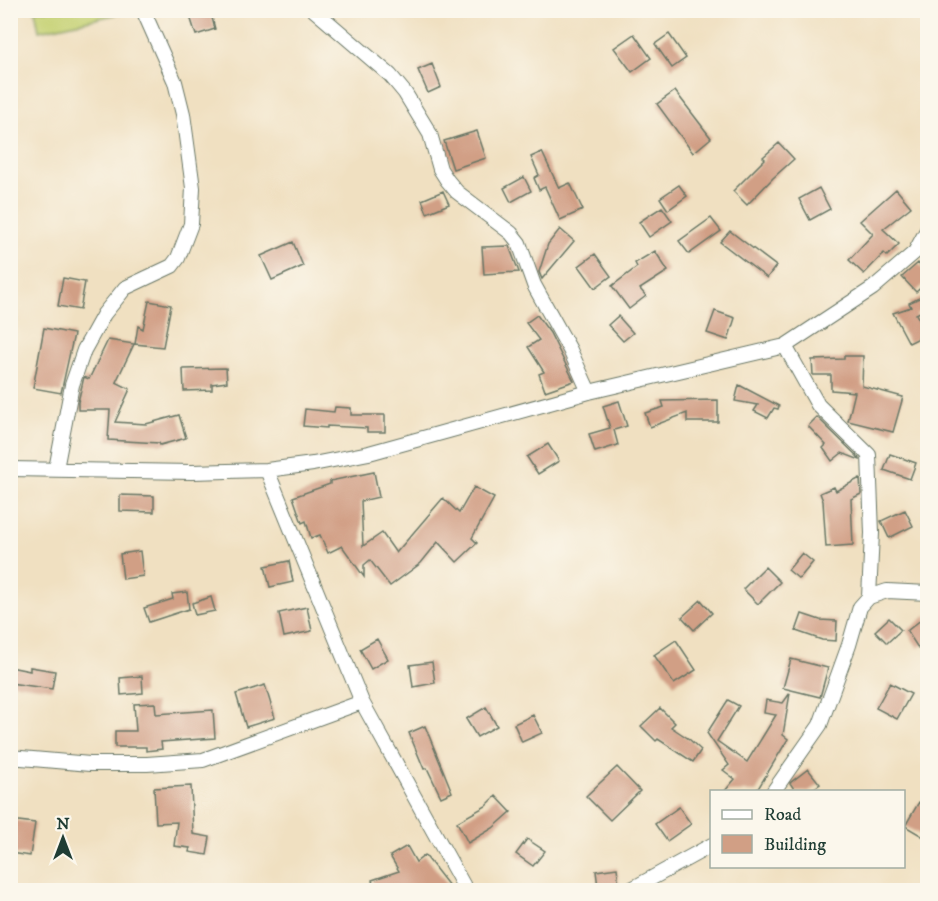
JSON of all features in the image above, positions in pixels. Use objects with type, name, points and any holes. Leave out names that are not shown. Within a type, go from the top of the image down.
[{"type":"street","points":[[56,469],[72,385],[84,350],[104,314],[124,288],[172,266],[178,258],[191,224],[193,188],[186,151],[183,114],[171,71],[143,10]]},
{"type":"street","points":[[314,10],[390,75],[405,93],[430,134],[440,169],[447,180],[457,192],[511,233],[519,243],[534,285],[570,350],[589,392]]},
{"type":"street","points":[[10,469],[192,472],[267,470],[313,464],[369,453],[589,392],[785,346],[873,288],[915,252],[927,228]]},
{"type":"street","points":[[785,346],[818,405],[869,455],[872,533],[869,597]]},
{"type":"street","points":[[267,470],[362,702],[466,891]]},
{"type":"street","points":[[774,790],[820,725],[860,607],[869,597],[887,591],[927,592]]},
{"type":"street","points":[[10,757],[90,764],[147,764],[203,760],[362,702]]},
{"type":"street","points":[[630,891],[710,846]]},
{"type":"green space","points":[[35,10],[133,10],[133,11],[39,31]]},
{"type":"building","points":[[188,10],[210,10],[215,29],[196,35]]},
{"type":"building","points":[[634,34],[651,58],[632,72],[614,48]]},
{"type":"building","points":[[669,34],[686,58],[672,68],[655,44]]},
{"type":"building","points":[[432,64],[441,87],[428,93],[418,70]]},
{"type":"building","points":[[675,91],[711,138],[693,153],[657,104]]},
{"type":"building","points":[[477,131],[486,158],[453,169],[444,141]]},
{"type":"building","points":[[779,143],[794,159],[747,205],[733,191],[765,159],[763,157]]},
{"type":"building","points":[[542,152],[559,188],[570,183],[583,210],[560,220],[545,187],[539,190],[534,178],[539,175],[531,157]]},
{"type":"building","points":[[524,177],[531,191],[511,202],[504,188]]},
{"type":"building","points":[[679,185],[687,196],[668,210],[660,198]]},
{"type":"building","points":[[819,188],[830,209],[810,220],[799,199]]},
{"type":"building","points":[[896,189],[911,207],[883,229],[899,244],[887,256],[884,253],[864,274],[849,260],[873,234],[860,221]]},
{"type":"building","points":[[443,191],[449,204],[427,213],[422,200]]},
{"type":"building","points":[[662,207],[672,221],[649,237],[639,222]]},
{"type":"building","points":[[711,218],[721,231],[689,254],[679,241]]},
{"type":"building","points":[[560,229],[574,241],[542,279],[539,272],[548,244]]},
{"type":"building","points":[[730,231],[776,266],[767,278],[720,242]]},
{"type":"building","points":[[293,242],[303,266],[272,280],[261,256]]},
{"type":"building","points":[[509,246],[519,272],[484,274],[482,247]]},
{"type":"building","points":[[655,251],[668,271],[640,289],[646,296],[629,309],[612,286],[637,267],[635,263]]},
{"type":"building","points":[[595,254],[611,276],[595,288],[579,266]]},
{"type":"building","points":[[918,263],[927,273],[927,282],[916,292],[902,277]]},
{"type":"building","points":[[63,278],[85,282],[80,310],[58,306]]},
{"type":"building","points":[[921,297],[926,309],[916,314],[927,334],[909,343],[893,313],[911,307],[909,303]]},
{"type":"building","points":[[149,301],[171,305],[163,347],[135,344],[138,326],[143,329]]},
{"type":"building","points":[[715,311],[735,318],[728,340],[707,333]]},
{"type":"building","points":[[537,315],[550,333],[574,381],[545,391],[539,374],[544,372],[528,347],[539,340],[526,323]]},
{"type":"building","points":[[618,316],[633,333],[623,341],[608,325]]},
{"type":"building","points":[[44,328],[74,334],[61,393],[33,388]]},
{"type":"building","points":[[108,340],[134,344],[116,382],[130,389],[115,422],[146,424],[179,415],[186,438],[160,445],[159,443],[108,440],[110,410],[78,410],[84,377],[89,379]]},
{"type":"building","points":[[844,356],[863,356],[862,386],[903,397],[893,432],[848,421],[855,392],[831,390],[831,375],[813,375],[812,360],[844,359]]},
{"type":"building","points":[[226,368],[227,382],[212,384],[212,390],[184,391],[183,369]]},
{"type":"building","points":[[739,385],[779,406],[778,409],[774,408],[768,418],[754,411],[758,405],[735,401]]},
{"type":"building","points":[[718,400],[718,422],[687,422],[687,413],[650,427],[645,413],[664,407],[662,401]]},
{"type":"building","points":[[619,401],[627,426],[614,430],[618,445],[595,452],[589,434],[610,428],[603,406]]},
{"type":"building","points":[[335,407],[351,408],[351,415],[385,415],[385,432],[367,432],[367,428],[303,426],[305,409],[334,412]]},
{"type":"building","points":[[817,417],[860,460],[842,453],[832,461],[823,448],[826,445],[808,426]]},
{"type":"building","points":[[548,444],[559,461],[538,474],[527,457]]},
{"type":"building","points":[[890,454],[916,463],[910,479],[884,470]]},
{"type":"building","points":[[374,472],[379,497],[361,501],[363,546],[382,533],[396,553],[443,498],[459,513],[474,487],[494,498],[472,538],[477,543],[457,562],[438,542],[421,563],[390,586],[370,560],[364,565],[364,577],[342,546],[328,553],[320,535],[311,538],[306,521],[302,523],[293,497],[330,484],[330,481]]},
{"type":"building","points":[[860,478],[861,494],[851,499],[853,545],[826,547],[823,501],[820,493],[834,487],[836,491]]},
{"type":"building","points":[[120,495],[154,496],[154,512],[120,511]]},
{"type":"building","points":[[905,510],[913,526],[889,538],[881,521]]},
{"type":"building","points":[[140,551],[143,576],[123,579],[120,554]]},
{"type":"building","points":[[802,553],[813,562],[799,579],[788,570]]},
{"type":"building","points":[[289,561],[293,582],[270,587],[265,566]]},
{"type":"building","points":[[765,567],[780,582],[758,604],[743,589]]},
{"type":"building","points":[[187,592],[189,609],[149,622],[144,608],[173,599],[172,594]]},
{"type":"building","points":[[211,597],[215,611],[195,615],[192,603]]},
{"type":"building","points":[[701,600],[712,613],[694,630],[682,617]]},
{"type":"building","points":[[307,607],[312,631],[284,637],[279,613]]},
{"type":"building","points":[[802,614],[820,620],[837,621],[836,641],[822,640],[796,631]]},
{"type":"building","points":[[927,615],[927,642],[918,648],[907,631]]},
{"type":"building","points":[[889,618],[901,630],[887,643],[875,631]]},
{"type":"building","points":[[377,639],[388,659],[371,669],[360,649]]},
{"type":"building","points":[[676,640],[696,670],[674,684],[654,655]]},
{"type":"building","points":[[791,659],[828,668],[820,697],[783,688]]},
{"type":"building","points":[[432,662],[435,683],[413,687],[410,665]]},
{"type":"building","points":[[10,667],[30,671],[30,667],[55,671],[52,689],[10,683]]},
{"type":"building","points":[[142,676],[143,693],[121,695],[120,678]]},
{"type":"building","points":[[890,683],[911,694],[897,719],[876,708]]},
{"type":"building","points":[[265,685],[275,718],[246,727],[236,694]]},
{"type":"building","points":[[790,693],[783,735],[788,739],[757,790],[726,790],[735,779],[723,770],[729,765],[707,733],[728,700],[739,706],[717,741],[747,762],[776,715],[764,713],[766,700],[783,703]]},
{"type":"building","points":[[155,703],[156,714],[213,710],[215,738],[161,742],[162,749],[146,751],[146,747],[115,747],[115,731],[136,731],[134,704]]},
{"type":"building","points":[[486,707],[497,726],[477,737],[466,719]]},
{"type":"building","points":[[660,708],[675,723],[671,727],[701,750],[693,762],[658,739],[656,741],[641,726]]},
{"type":"building","points":[[533,715],[542,733],[522,742],[514,724]]},
{"type":"building","points":[[425,726],[452,792],[441,797],[427,768],[424,769],[409,733]]},
{"type":"building","points":[[617,767],[640,791],[610,820],[586,796]]},
{"type":"building","points":[[808,769],[820,784],[812,790],[795,790],[790,783]]},
{"type":"building","points":[[191,786],[193,834],[210,837],[207,855],[189,852],[190,848],[174,846],[177,822],[156,823],[154,788]]},
{"type":"building","points":[[496,796],[511,812],[493,828],[468,843],[457,822],[486,806]]},
{"type":"building","points":[[919,802],[927,807],[927,839],[905,826]]},
{"type":"building","points":[[679,807],[691,824],[667,841],[655,824]]},
{"type":"building","points":[[10,820],[35,823],[30,856],[10,853]]},
{"type":"building","points":[[527,839],[545,851],[533,866],[516,854]]},
{"type":"building","points":[[407,846],[416,862],[425,855],[453,891],[375,891],[372,880],[399,871],[390,856]]},
{"type":"building","points":[[617,868],[619,884],[598,887],[596,871]]}]
